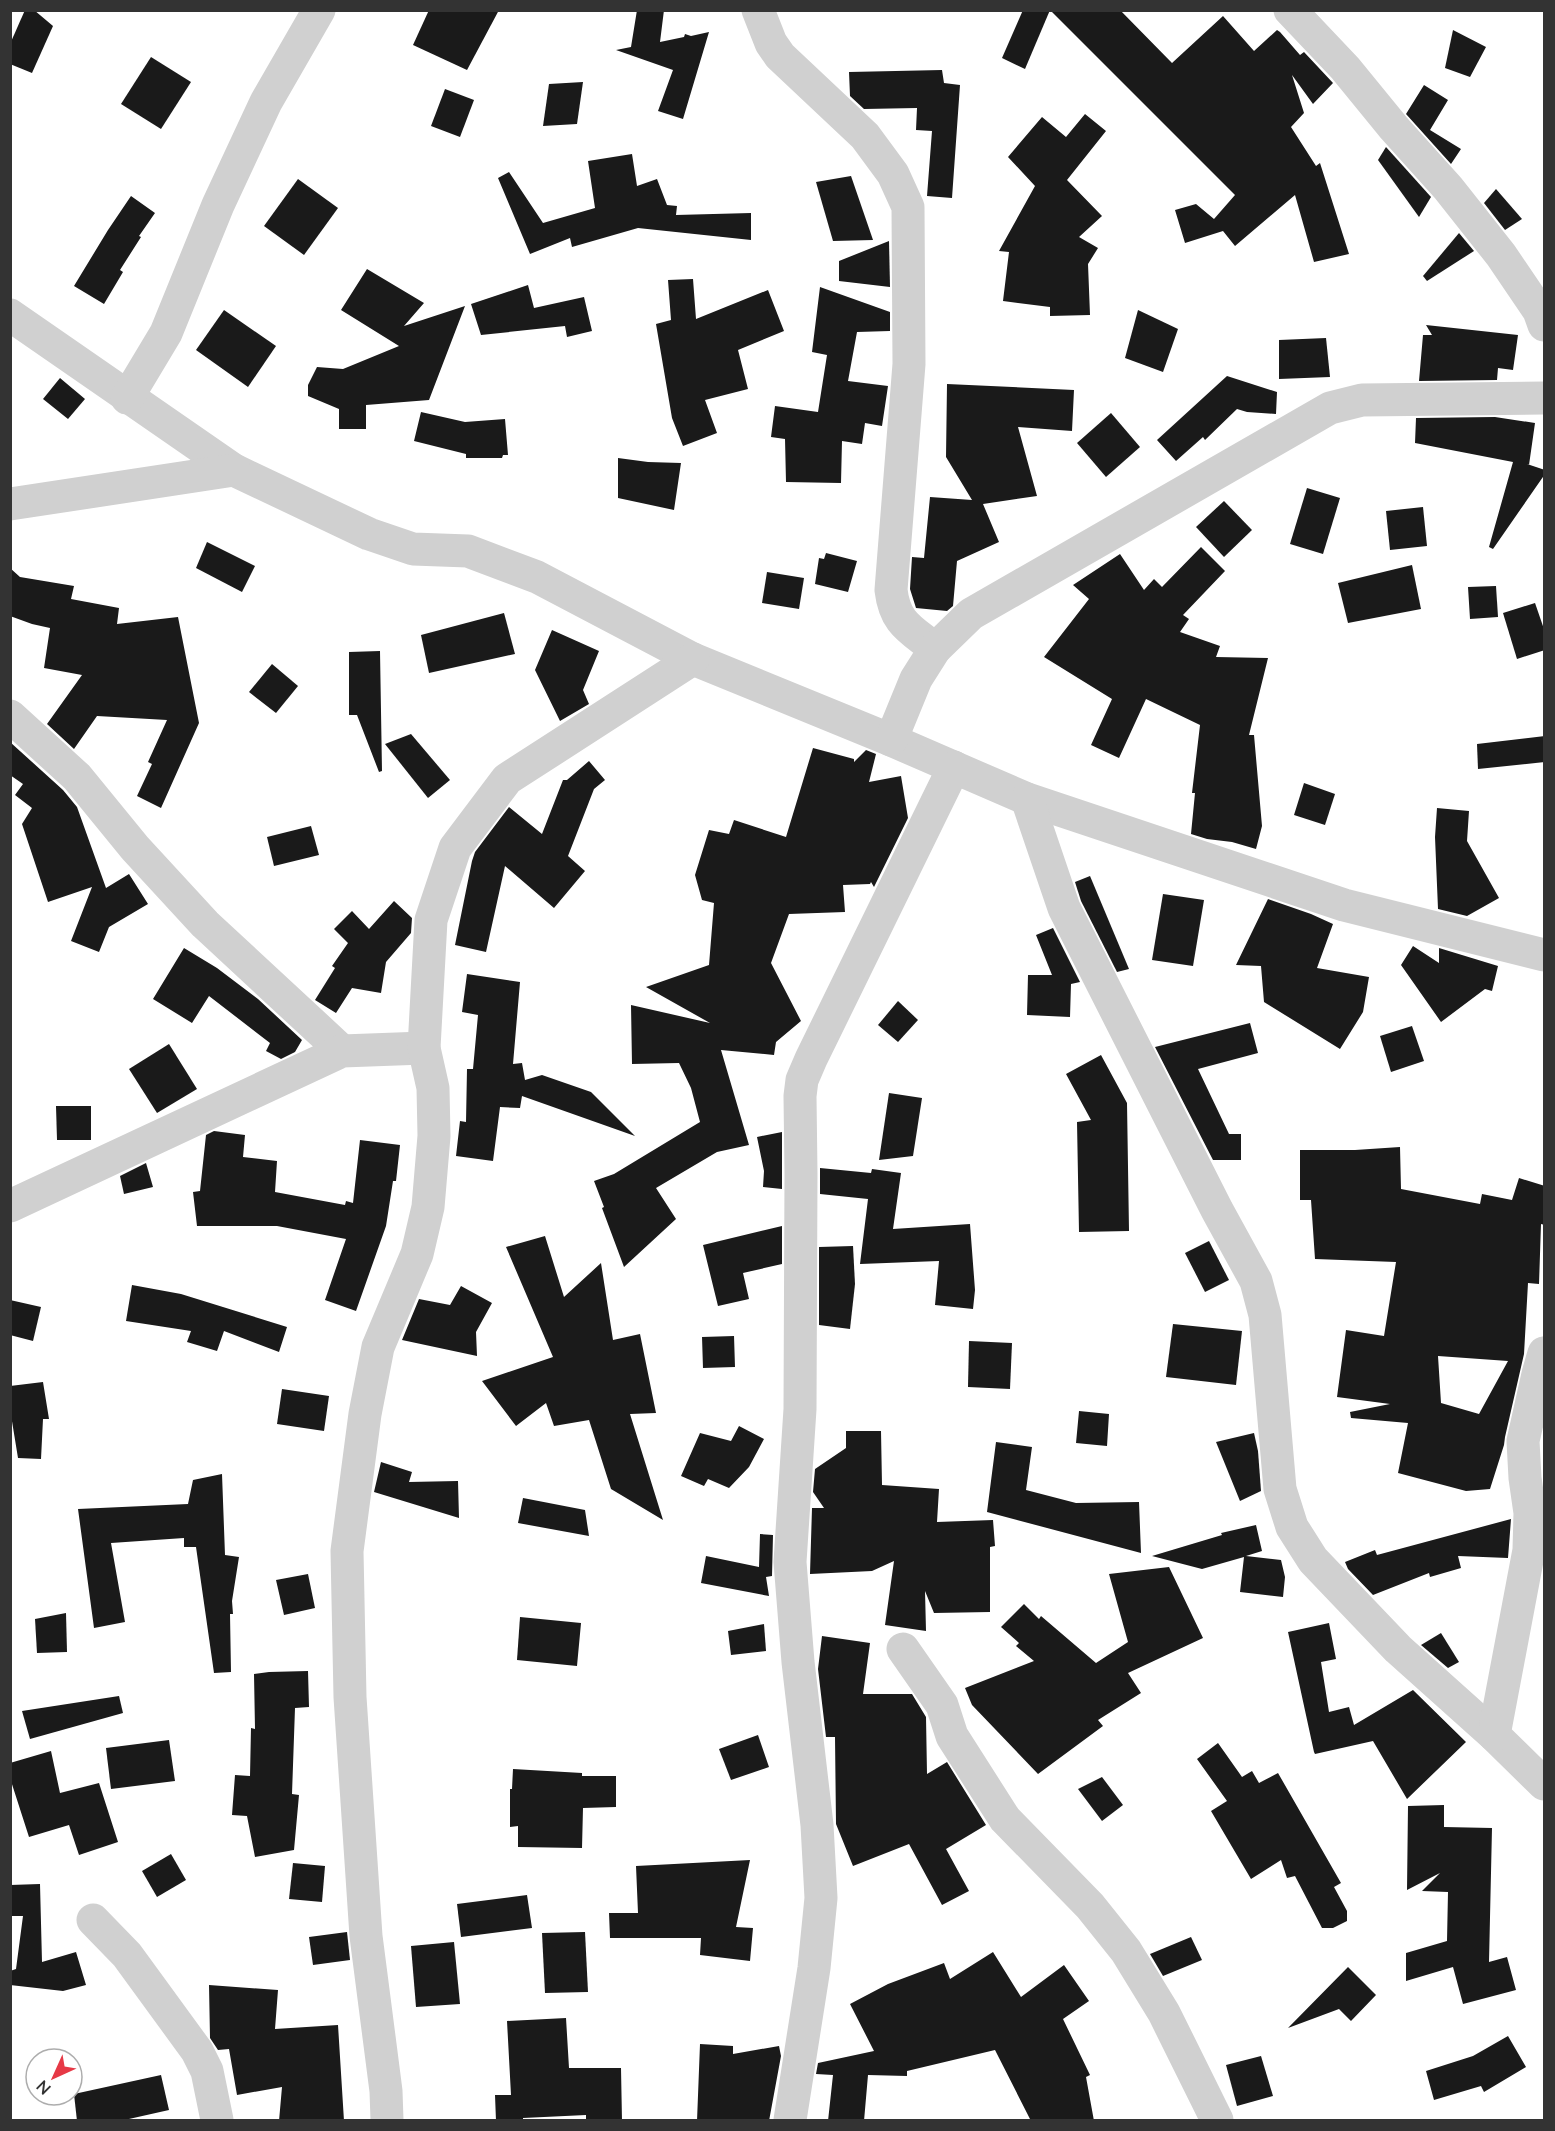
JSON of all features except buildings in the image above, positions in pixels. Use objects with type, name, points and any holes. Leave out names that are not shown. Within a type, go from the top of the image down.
[{"type":"street","points":[[127,398],[166,333],[218,205],[266,102],[319,10]]},
{"type":"street","points":[[758,10],[771,43],[780,56],[865,136],[893,174],[908,207],[909,364],[891,590],[893,608],[902,622],[935,649]]},
{"type":"street","points":[[1290,10],[1345,69],[1448,188],[1501,255],[1539,311],[1545,325]]},
{"type":"street","points":[[10,315],[234,470],[369,534],[413,549],[468,551],[537,577],[693,659],[891,740],[1027,799],[1344,905],[1545,956]]},
{"type":"street","points":[[891,740],[916,679],[935,649],[971,614],[1330,408],[1362,400],[1545,398]]},
{"type":"street","points":[[10,504],[234,470]]},
{"type":"street","points":[[387,2121],[386,2091],[366,1936],[350,1697],[347,1551],[365,1414],[378,1347],[417,1254],[428,1207],[434,1136],[433,1088],[424,1048],[431,920],[455,848],[507,779],[693,659]]},
{"type":"street","points":[[10,716],[77,777],[135,848],[205,924],[342,1051]]},
{"type":"street","points":[[790,2121],[814,1968],[820,1898],[817,1825],[798,1662],[790,1562],[800,1409],[800,1096],[802,1080],[811,1059],[954,767]]},
{"type":"street","points":[[1027,799],[1064,908],[1217,1210],[1256,1281],[1265,1315],[1280,1489],[1292,1527],[1313,1560],[1398,1649],[1545,1784]]},
{"type":"street","points":[[10,1206],[342,1051],[424,1048]]},
{"type":"street","points":[[1494,1735],[1537,1512],[1524,1478],[1523,1441],[1545,1353]]},
{"type":"street","points":[[903,1648],[942,1705],[952,1736],[1005,1819],[1090,1906],[1126,1951],[1164,2013],[1217,2121]]},
{"type":"street","points":[[93,1920],[127,1954],[197,2051],[207,2071],[217,2121]]}]
